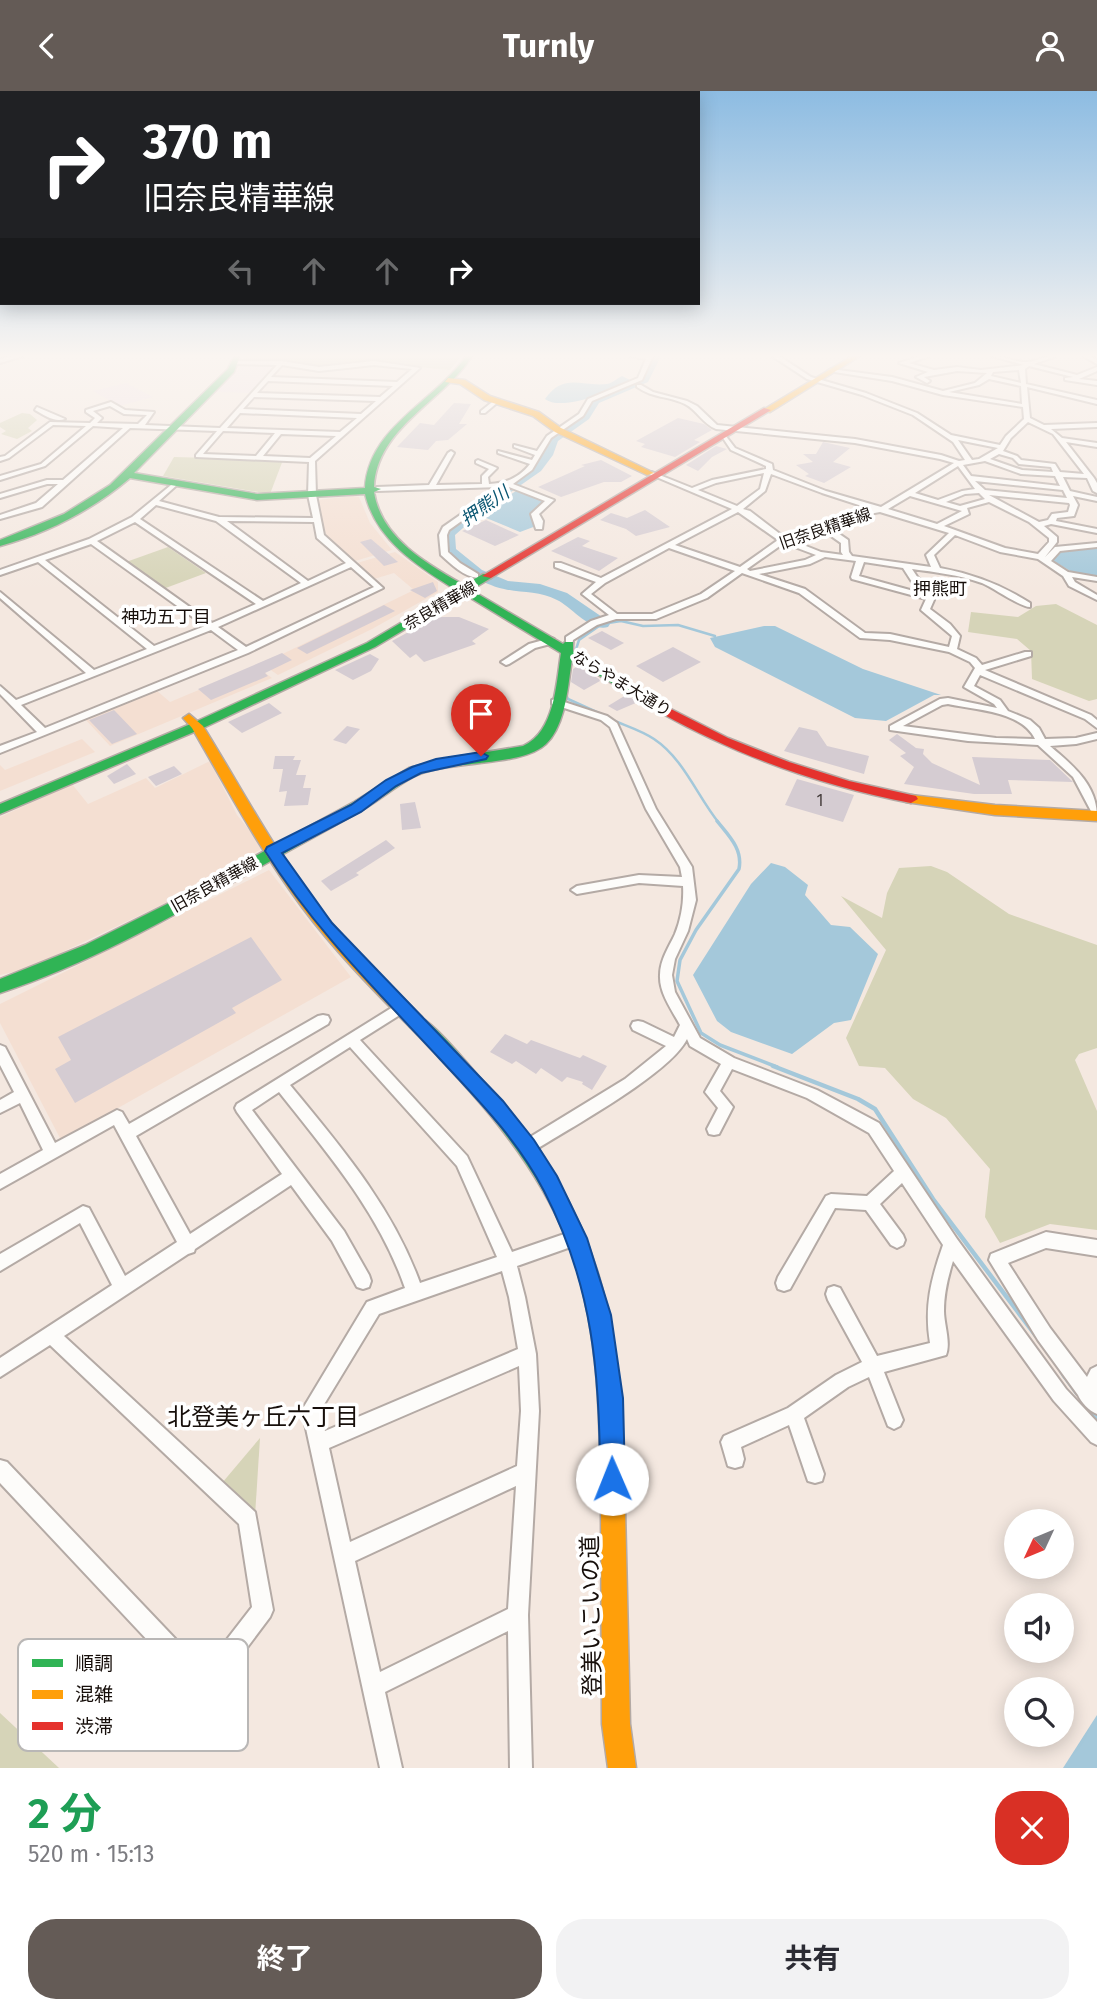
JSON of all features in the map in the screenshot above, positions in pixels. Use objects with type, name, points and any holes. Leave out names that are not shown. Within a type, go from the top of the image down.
[{"type":"street","points":[[0,459],[7,457],[37,434]]},
{"type":"street","points":[[0,478],[43,465],[80,434]]},
{"type":"street","points":[[0,517],[39,505],[119,434]]},
{"type":"street","points":[[0,544],[57,524],[89,508],[128,475],[168,434]]},
{"type":"street","points":[[217,434],[198,456],[312,460],[341,434]]},
{"type":"street","points":[[258,458],[277,434]]},
{"type":"street","points":[[372,490],[369,471],[379,449],[395,434]]},
{"type":"street","points":[[475,580],[444,553],[443,535],[452,523],[509,485],[534,463],[549,437],[556,434]]},
{"type":"street","points":[[566,434],[653,475],[738,509],[754,517],[783,540],[823,555],[936,568],[973,576],[1027,605]]},
{"type":"street","name":"奈良精華線","points":[[0,809],[371,645],[475,580],[722,434]]},
{"type":"street","points":[[615,616],[586,594],[602,581],[738,509],[764,489],[770,465],[733,449],[729,434]]},
{"type":"street","points":[[769,434],[855,441],[941,457],[959,463],[990,500],[1037,525],[1053,537],[1043,559]]},
{"type":"street","points":[[945,434],[965,453],[969,461]]},
{"type":"street","name":"旧奈良精華線","points":[[0,986],[41,972],[196,896],[273,851],[356,808],[391,783],[416,770],[460,759],[524,750],[541,743],[552,725],[569,639],[594,623],[615,616],[640,618],[662,614],[704,596],[746,572],[783,540],[845,523],[863,512],[878,510],[959,463],[985,459],[1001,450],[1011,434]]},
{"type":"street","points":[[1053,434],[1087,474],[1097,491]]},
{"type":"street","points":[[949,437],[1001,450],[1019,462],[1053,465],[1074,505],[1071,514],[1055,516],[1051,522]]},
{"type":"street","points":[[1059,439],[1097,445]]},
{"type":"street","points":[[516,446],[540,454]]},
{"type":"street","points":[[500,452],[534,463]]},
{"type":"street","points":[[431,488],[452,453]]},
{"type":"street","points":[[985,459],[1021,472],[1097,473]]},
{"type":"street","points":[[0,750],[244,651],[379,588],[320,536],[312,495],[312,460]]},
{"type":"street","points":[[478,462],[494,468],[485,476],[486,485]]},
{"type":"street","points":[[29,469],[47,482]]},
{"type":"street","points":[[692,490],[714,481],[770,470],[878,510],[954,532],[1003,550],[1043,559],[1066,574],[1097,579]]},
{"type":"street","points":[[128,475],[257,497],[509,485],[550,500],[536,514],[538,527]]},
{"type":"street","points":[[969,478],[1097,499]]},
{"type":"street","points":[[0,496],[47,482],[64,482]]},
{"type":"street","points":[[0,573],[92,541],[135,519],[176,483]]},
{"type":"street","name":"ならやま大通り","points":[[372,490],[375,516],[394,542],[423,565],[475,580],[569,647],[705,732],[744,750],[829,780],[904,799],[975,810],[1096,812]]},
{"type":"street","points":[[940,501],[964,492],[1068,494]]},
{"type":"street","points":[[909,493],[962,509],[990,500]]},
{"type":"street","points":[[154,502],[219,519],[317,520]]},
{"type":"street","points":[[937,527],[965,512],[962,509]]},
{"type":"street","points":[[135,519],[262,604]]},
{"type":"street","points":[[219,519],[307,584]]},
{"type":"street","points":[[1037,525],[1051,522],[1097,531]]},
{"type":"street","points":[[826,529],[845,542],[848,556]]},
{"type":"street","points":[[936,568],[930,555],[954,532]]},
{"type":"street","points":[[92,541],[244,651]]},
{"type":"street","points":[[1043,559],[1058,548],[1097,545]]},
{"type":"street","points":[[670,546],[802,591],[863,636],[890,637],[952,650],[973,660],[979,670],[1088,717],[1097,725]]},
{"type":"street","points":[[746,572],[807,562],[823,555]]},
{"type":"street","points":[[39,559],[153,650]]},
{"type":"street","points":[[861,559],[855,577],[930,598]]},
{"type":"street","points":[[15,703],[211,627],[351,564]]},
{"type":"street","points":[[558,565],[602,581]]},
{"type":"street","points":[[906,566],[915,580],[934,591],[925,610],[956,636],[952,650]]},
{"type":"street","points":[[1066,574],[1072,584],[1097,598]]},
{"type":"street","name":"ならやま大通り","points":[[475,580],[551,641],[569,647]]},
{"type":"street","points":[[0,594],[92,674]]},
{"type":"street","points":[[506,662],[532,646],[551,641]]},
{"type":"street","points":[[1005,712],[997,702],[969,687],[979,670],[1028,654]]},
{"type":"street","points":[[0,689],[43,732]]},
{"type":"street","points":[[1096,812],[1077,775],[1041,741],[1036,730],[1027,722],[1005,712],[956,701],[940,702],[893,728],[972,738],[1041,741],[1080,741],[1097,736]]},
{"type":"street","points":[[555,702],[604,718],[614,725],[651,809],[686,867],[690,900],[666,975],[669,992],[695,1042],[729,1062],[812,1094],[874,1128],[951,1244],[1060,1395],[1097,1436]]},
{"type":"street","name":"奈良精華線","points":[[0,799],[193,722]]},
{"type":"street","name":"登美いこいの道","points":[[193,722],[273,851],[327,927],[496,1107],[527,1147],[550,1183],[576,1238],[600,1315],[611,1398],[616,1724],[622,1768]]},
{"type":"street","points":[[577,890],[639,879],[689,882]]},
{"type":"street","points":[[363,1281],[338,1235],[242,1108],[401,1007]]},
{"type":"street","points":[[126,1134],[323,1020]]},
{"type":"street","points":[[527,1147],[630,1083],[677,1045],[687,1024]]},
{"type":"street","points":[[638,1026],[677,1045]]},
{"type":"street","points":[[351,1039],[462,1161],[507,1261],[522,1317],[530,1411],[518,1615],[521,1768]]},
{"type":"street","points":[[0,1051],[52,1152]]},
{"type":"street","points":[[714,1129],[726,1107],[712,1092],[729,1062]]},
{"type":"street","points":[[281,1084],[385,1218],[407,1266],[415,1293]]},
{"type":"street","points":[[0,1107],[21,1095]]},
{"type":"street","points":[[0,1182],[117,1116],[188,1245]]},
{"type":"street","points":[[784,1283],[831,1201],[870,1203],[903,1172]]},
{"type":"street","points":[[0,1368],[293,1175]]},
{"type":"street","points":[[870,1203],[897,1240]]},
{"type":"street","points":[[0,1263],[83,1213],[122,1287]]},
{"type":"street","points":[[391,1768],[311,1411],[373,1308],[576,1238]]},
{"type":"street","points":[[1092,1400],[997,1260],[1046,1240],[1097,1248]]},
{"type":"street","points":[[735,1459],[730,1442],[794,1414],[842,1381],[873,1366],[940,1349],[933,1312],[938,1280],[951,1244]]},
{"type":"street","points":[[834,1294],[873,1366],[894,1420]]},
{"type":"street","points":[[51,1335],[248,1519],[263,1610],[241,1639]]},
{"type":"street","points":[[318,1443],[527,1354]]},
{"type":"street","points":[[1092,1400],[1097,1375]]},
{"type":"street","points":[[794,1414],[815,1474]]},
{"type":"street","points":[[0,1469],[161,1639]]},
{"type":"street","points":[[343,1556],[526,1472]]},
{"type":"street","points":[[373,1686],[518,1615]]},
{"type":"shaded area","points":[[2,434],[26,434],[17,439]]},
{"type":"shaded area","points":[[174,457],[283,460],[270,494],[163,476]]},
{"type":"shaded area","points":[[359,497],[370,523],[392,550],[355,561],[326,535],[317,500]]},
{"type":"shaded area","points":[[168,547],[206,573],[163,589],[126,562]]},
{"type":"shaded area","points":[[395,552],[438,582],[438,592],[372,629],[278,675],[262,664],[414,590],[394,573],[374,579],[357,563]]},
{"type":"shaded area","points":[[1056,604],[1097,625],[1097,699],[1089,701],[1032,679],[1031,651],[1017,639],[968,632],[971,612],[1018,617],[1036,606]]},
{"type":"shaded area","points":[[256,666],[272,678],[110,746],[85,719],[156,690],[170,702]]},
{"type":"shaded area","points":[[82,739],[95,752],[0,791],[0,765],[5,770]]},
{"type":"shaded area","points":[[210,761],[237,815],[264,848],[226,867],[193,890],[27,969],[0,975],[0,817],[72,784],[88,804],[146,778],[155,788]]},
{"type":"shaded area","points":[[931,866],[947,872],[1009,914],[1097,945],[1097,1048],[1079,1054],[1075,1060],[1097,1111],[1097,1230],[1050,1224],[1000,1243],[985,1217],[990,1169],[946,1118],[913,1099],[885,1068],[859,1066],[846,1038],[886,950],[841,896],[882,918],[887,893],[899,868]]},
{"type":"shaded area","points":[[269,870],[351,977],[61,1140],[0,1023],[0,1004]]},
{"type":"shaded area","points":[[260,1438],[255,1516],[222,1483]]},
{"type":"shaded area","points":[[0,1713],[18,1730],[18,1751],[41,1751],[59,1768],[0,1768]]},
{"type":"water","points":[[519,489],[545,500],[534,511],[536,526],[520,532],[479,515]]},
{"type":"water","points":[[1097,545],[1097,576],[1072,572],[1052,560],[1056,551]]},
{"type":"water","points":[[775,626],[863,669],[941,695],[934,695],[886,721],[855,718],[715,647],[710,638]]},
{"type":"water","points":[[771,863],[785,867],[808,885],[805,895],[831,925],[850,927],[878,954],[851,1020],[834,1023],[792,1054],[731,1032],[717,1021],[693,975],[751,884]]},
{"type":"water","points":[[1097,1715],[1097,1768],[1063,1768]]},
{"type":"building","points":[[409,434],[455,434],[448,440],[436,441],[428,450],[397,447]]},
{"type":"building","points":[[648,434],[704,434],[694,440],[700,442],[675,457],[641,447],[645,444],[636,441]]},
{"type":"building","points":[[823,442],[850,448],[833,462],[851,467],[824,483],[805,476],[809,474],[796,465],[813,462],[803,454],[816,454]]},
{"type":"building","points":[[716,446],[727,449],[712,457],[698,471],[686,465]]},
{"type":"building","points":[[601,460],[632,476],[621,482],[604,482],[561,497],[538,487],[585,466],[581,465]]},
{"type":"building","points":[[645,510],[670,527],[636,536],[626,529],[600,520],[611,513],[627,518]]},
{"type":"building","points":[[486,520],[519,535],[495,546],[462,531]]},
{"type":"building","points":[[578,537],[590,541],[582,546],[618,558],[599,571],[551,551]]},
{"type":"building","points":[[371,539],[398,562],[384,566],[360,542]]},
{"type":"building","points":[[433,582],[437,591],[425,598],[410,590]]},
{"type":"building","points":[[384,605],[395,611],[307,654],[297,648]]},
{"type":"building","points":[[459,617],[489,629],[472,641],[476,644],[424,662],[416,654],[410,658],[392,641],[434,618]]},
{"type":"building","points":[[602,631],[624,643],[611,650],[588,638]]},
{"type":"building","points":[[673,647],[701,662],[663,682],[636,666]]},
{"type":"building","points":[[282,653],[292,660],[265,673],[268,676],[211,700],[198,689]]},
{"type":"building","points":[[370,654],[379,659],[371,671],[353,680],[335,670]]},
{"type":"building","points":[[578,666],[600,681],[584,690],[571,682],[573,669]]},
{"type":"building","points":[[626,695],[638,702],[617,711],[608,706]]},
{"type":"building","points":[[269,703],[282,713],[242,733],[228,722]]},
{"type":"building","points":[[114,710],[137,734],[112,744],[89,720]]},
{"type":"building","points":[[347,726],[360,729],[346,744],[333,740]]},
{"type":"building","points":[[799,727],[817,731],[827,746],[869,756],[864,774],[784,751]]},
{"type":"building","points":[[897,734],[916,748],[924,749],[923,754],[932,763],[980,785],[972,757],[1050,760],[1073,782],[1008,780],[1012,794],[974,794],[904,784],[914,767],[900,756],[906,753],[889,740]]},
{"type":"building","points":[[275,756],[295,756],[293,760],[301,760],[296,775],[306,775],[303,788],[311,788],[308,805],[284,806],[287,791],[279,792],[283,769],[273,769]]},
{"type":"building","points":[[127,764],[136,774],[114,784],[107,776]]},
{"type":"building","points":[[174,766],[182,774],[156,786],[148,777]]},
{"type":"building","points":[[797,779],[854,795],[843,822],[785,805]]},
{"type":"building","points":[[415,802],[421,828],[402,830],[400,804]]},
{"type":"building","points":[[386,840],[395,848],[356,873],[359,875],[331,891],[321,881]]},
{"type":"building","points":[[251,937],[282,980],[232,1008],[236,1013],[75,1103],[55,1069],[71,1060],[58,1037]]},
{"type":"building","points":[[505,1034],[527,1044],[531,1040],[580,1058],[583,1055],[607,1066],[592,1090],[582,1084],[583,1082],[567,1077],[562,1082],[541,1068],[536,1074],[516,1061],[512,1064],[490,1052]]},
{"type":"waterway","name":"押熊川","points":[[560,434],[553,439],[547,455],[537,468],[474,511],[448,534],[449,550],[477,573],[505,585],[540,589],[562,596],[602,624]]},
{"type":"waterway","points":[[570,668],[579,640],[602,624],[621,621],[643,626],[678,625],[715,636]]},
{"type":"waterway","points":[[565,692],[568,699],[601,714]]},
{"type":"waterway","points":[[608,718],[643,733],[665,747],[682,767],[719,823]]},
{"type":"waterway","points":[[717,821],[737,849],[739,869],[696,930],[680,960],[677,981],[701,1033],[720,1045],[777,1067]]},
{"type":"waterway","points":[[773,1066],[858,1099],[875,1109],[933,1199],[1036,1336]]},
{"type":"waterway","points":[[1061,1371],[1065,1377]]},
{"type":"waterway","points":[[1064,1375],[1077,1393]]},
{"type":"waterway","points":[[1088,1408],[1097,1419]]},
{"type":"traffic: fast","points":[[128,475],[168,434]]},
{"type":"traffic: fast","points":[[391,434],[378,454],[370,475],[369,495],[375,514],[388,533],[432,571],[665,710]]},
{"type":"traffic: fast","points":[[0,543],[68,516],[99,498],[128,475],[257,497],[353,493],[377,489]]},
{"type":"traffic: fast","points":[[0,809],[197,726],[371,645],[487,576]]},
{"type":"traffic: fast","points":[[0,986],[91,949],[179,905],[359,806],[414,771],[444,763],[513,753],[539,744],[551,726],[555,713],[569,644]]},
{"type":"traffic: fast","points":[[416,1022],[486,1096],[528,1150],[563,1208],[577,1239],[597,1304],[603,1337],[610,1405],[613,1508]]},
{"type":"traffic: slow","points":[[567,434],[650,473]]},
{"type":"traffic: slow","points":[[189,718],[197,726],[263,838],[307,903],[346,950],[416,1022]]},
{"type":"traffic: slow","points":[[911,799],[995,810],[1097,816]]},
{"type":"traffic: slow","points":[[613,1508],[616,1724],[622,1768]]},
{"type":"traffic: jam","points":[[487,576],[726,434]]},
{"type":"traffic: jam","points":[[665,710],[753,754],[815,776],[911,799]]},
{"type":"district","name":"押熊町","points":[[940,589]]},
{"type":"district","name":"神功五丁目","points":[[166,617]]},
{"type":"district","name":"北登美ヶ丘六丁目","points":[[263,1417]]},
{"type":"route","points":[[481,756],[436,763],[416,770],[391,783],[356,808],[273,851],[327,927],[496,1107],[527,1147],[550,1183],[576,1238],[600,1315],[611,1398],[612,1479]]}]
